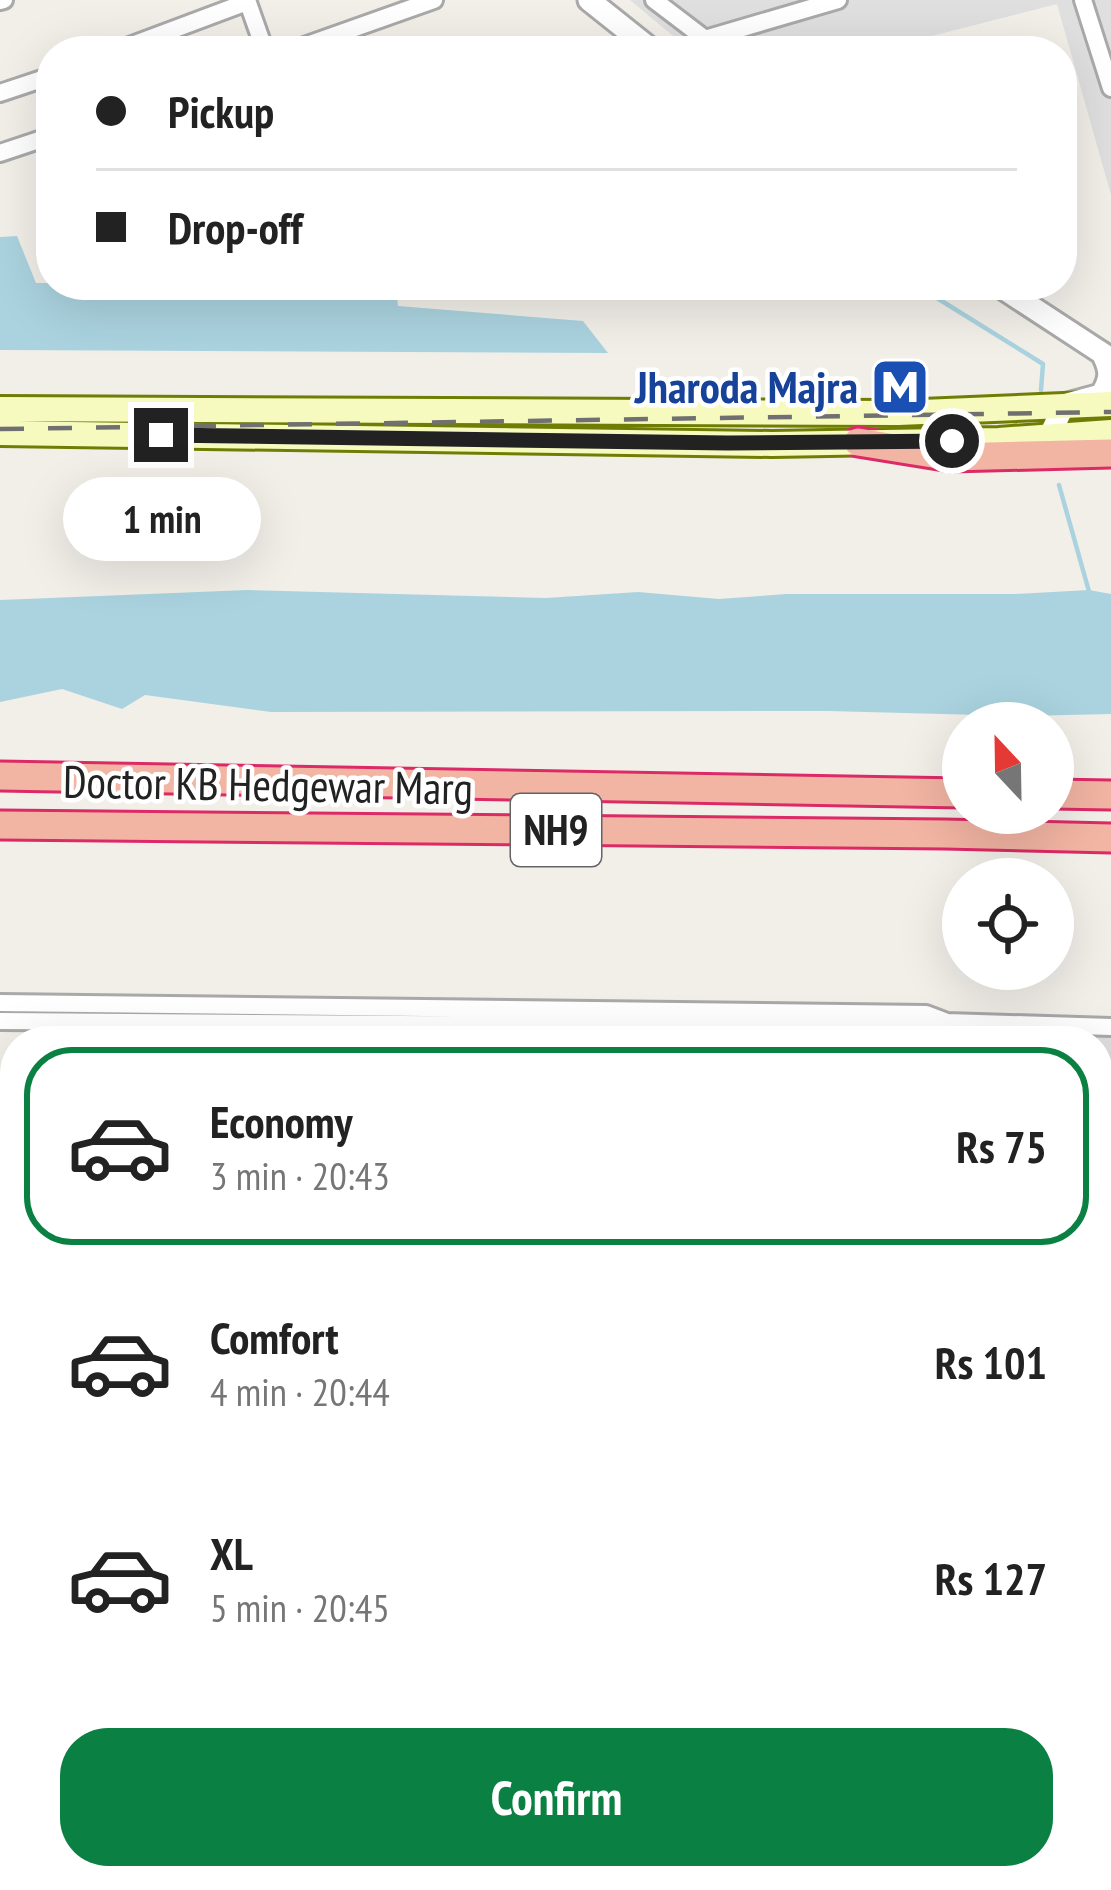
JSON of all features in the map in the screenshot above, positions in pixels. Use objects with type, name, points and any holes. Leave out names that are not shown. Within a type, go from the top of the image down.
[{"type":"highway","points":[[858,442],[951,457],[1111,453]]},
{"type":"highway","name":"Doctor KB Hedgewar Marg","points":[[0,776],[942,793]]},
{"type":"highway","points":[[1074,794],[1111,795]]},
{"type":"highway","name":"Doctor KB Hedgewar Marg","points":[[0,825],[1111,838]]},
{"type":"main road","points":[[0,409],[898,413],[1111,404]]},
{"type":"main road","points":[[0,433],[858,442],[1111,432]]},
{"type":"street","points":[[332,36],[434,0]]},
{"type":"street","points":[[589,0],[634,36]]},
{"type":"street","points":[[654,0],[701,36]]},
{"type":"street","points":[[715,36],[838,0]]},
{"type":"street","points":[[1082,0],[1106,60],[1111,88]]},
{"type":"street","points":[[155,36],[247,1],[260,36]]},
{"type":"street","points":[[0,93],[36,81]]},
{"type":"street","points":[[0,153],[36,141]]},
{"type":"street","points":[[1021,300],[1107,357],[1111,368],[1101,395],[1064,405],[1049,436]]},
{"type":"street","points":[[0,1003],[926,1015],[963,1026]]},
{"type":"street","points":[[0,1021],[659,1026]]},
{"type":"street","points":[[931,1026],[947,1022]]},
{"type":"shaded area","points":[[630,0],[1111,0],[1111,195],[1077,75],[1077,36],[1066,36],[1057,4],[932,36],[673,36]]},
{"type":"water","points":[[17,236],[36,283],[36,300],[397,300],[398,306],[583,321],[608,353],[0,350],[0,237]]},
{"type":"water","points":[[248,590],[546,598],[638,592],[719,599],[1089,590],[1111,594],[1111,714],[1074,715],[1074,702],[942,702],[942,714],[271,712],[145,695],[122,709],[62,689],[0,702],[0,600]]},
{"type":"waterway","points":[[940,300],[1043,364],[1041,390]]},
{"type":"waterway","points":[[1059,485],[1090,595]]},
{"type":"railway","points":[[0,429],[1111,412]]},
{"type":"place","name":"Jharoda Majra","points":[[900,387]]},
{"type":"route","points":[[161,435],[728,443],[952,441]]}]
